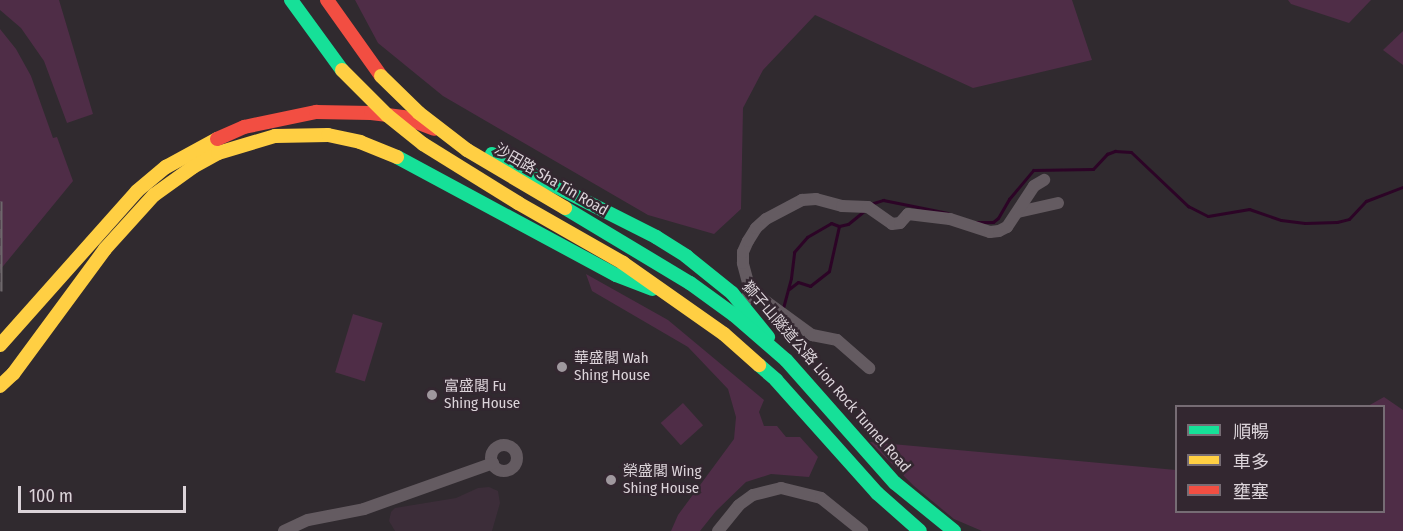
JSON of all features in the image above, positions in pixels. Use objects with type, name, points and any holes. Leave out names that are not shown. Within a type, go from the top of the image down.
[{"type":"main road","points":[[291,0],[342,70],[381,110],[423,144],[518,203],[623,263],[724,334],[757,362],[877,493],[920,531]]},
{"type":"main road","name":"沙田路 Sha Tin Road","points":[[327,0],[381,76],[419,113],[467,150],[690,283],[734,315],[786,360]]},
{"type":"main road","name":"獅子山隧道公路 Lion Rock Tunnel Road","points":[[0,345],[125,204],[166,167],[200,146],[243,127],[316,112],[371,113],[403,117],[464,140],[656,237],[715,278],[744,305],[786,360],[888,476],[912,499],[954,531]]},
{"type":"main road","points":[[0,386],[13,375],[111,243],[154,195],[193,167],[218,153],[274,136],[328,135],[360,142],[392,154],[616,275],[670,297]]},
{"type":"street","points":[[744,305],[750,290],[743,263],[743,252],[748,241],[756,228],[766,219],[802,200],[868,207],[892,224],[900,223],[908,214],[950,219],[990,232],[1007,227],[1034,186],[1044,180]]},
{"type":"street","points":[[1018,212],[1058,203]]},
{"type":"street","points":[[750,290],[812,334],[837,340],[869,368]]},
{"type":"street","points":[[284,531],[308,520],[364,509],[493,462]]},
{"type":"street","points":[[718,531],[739,505],[753,495],[781,488],[821,498],[861,531]]},
{"type":"shaded area","points":[[0,0],[59,0],[93,114],[67,123],[44,61],[21,28],[0,10]]},
{"type":"shaded area","points":[[355,0],[1072,0],[1092,60],[973,88],[815,15],[763,70],[743,108],[741,209],[714,234],[648,215],[443,96],[378,43]]},
{"type":"shaded area","points":[[1288,0],[1371,0],[1349,23],[1291,4]]},
{"type":"shaded area","points":[[0,29],[16,49],[31,76],[53,138],[57,137],[73,181],[0,270]]},
{"type":"shaded area","points":[[1403,31],[1403,65],[1383,50]]},
{"type":"shaded area","points":[[586,274],[668,320],[764,400],[759,412],[764,426],[777,426],[786,437],[800,437],[818,457],[809,477],[771,474],[746,482],[716,511],[700,531],[671,531],[678,515],[734,439],[736,417],[728,389],[688,347],[592,291]]},
{"type":"shaded area","points":[[353,314],[383,323],[365,381],[335,372]]},
{"type":"shaded area","points":[[1384,397],[1403,410],[1403,531],[982,531],[954,519],[914,486],[870,442],[1175,470],[1175,513],[1385,513],[1385,405],[1370,405]]},
{"type":"shaded area","points":[[683,403],[703,425],[681,445],[661,423]]},
{"type":"shaded area","points":[[489,487],[498,491],[500,503],[492,531],[395,531],[389,521],[391,512],[395,508],[456,498],[478,488]]},
{"type":"waterway","points":[[974,222],[993,222],[998,218],[1009,199],[1033,170],[1093,169],[1107,154],[1115,151],[1131,152],[1188,206],[1208,216],[1249,209],[1281,220],[1305,223],[1337,222],[1349,219],[1366,201],[1403,187]]},
{"type":"waterway","points":[[870,204],[883,200],[948,213]]},
{"type":"waterway","points":[[783,308],[791,278],[794,252],[807,237],[831,223],[839,226],[848,224],[864,211]]},
{"type":"waterway","points":[[789,289],[798,282],[810,286],[829,271],[839,226]]},
{"type":"railway","points":[[0,201],[0,291]]},
{"type":"traffic: fast","points":[[291,0],[342,70]]},
{"type":"traffic: fast","points":[[492,154],[656,237],[686,256],[732,293],[768,337]]},
{"type":"traffic: fast","points":[[397,157],[616,275],[652,289]]},
{"type":"traffic: fast","points":[[565,208],[690,283],[734,315],[786,360],[895,483],[954,531]]},
{"type":"traffic: fast","points":[[759,365],[776,380],[877,493],[920,531]]},
{"type":"traffic: slow","points":[[342,70],[387,115],[423,144],[518,203]]},
{"type":"traffic: slow","points":[[381,76],[419,113],[467,150],[565,208]]},
{"type":"traffic: slow","points":[[0,386],[13,374],[105,249],[154,195],[193,167],[218,153],[275,136],[328,135],[360,142],[397,157]]},
{"type":"traffic: slow","points":[[0,345],[137,191],[166,167],[217,139]]},
{"type":"traffic: slow","points":[[518,203],[623,263],[724,334],[759,365]]},
{"type":"traffic: jam","points":[[327,0],[381,76]]},
{"type":"traffic: jam","points":[[217,139],[244,127],[316,112],[371,113],[403,117],[434,129]]},
{"type":"place","name":"華盛閣 Wah Shing House","points":[[562,367]]},
{"type":"place","name":"富盛閣 Fu Shing House","points":[[432,395]]},
{"type":"place","name":"榮盛閣 Wing Shing House","points":[[611,480]]}]
